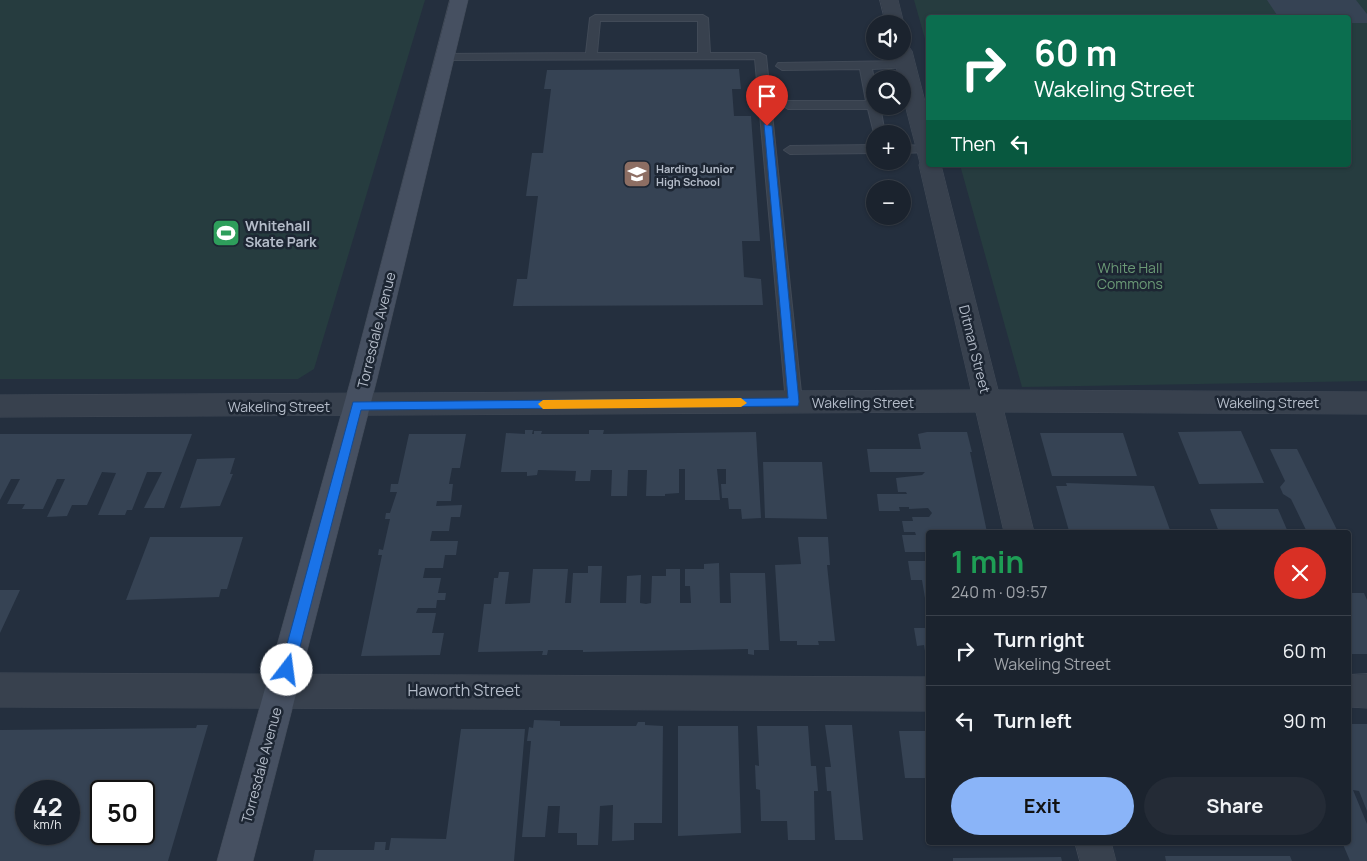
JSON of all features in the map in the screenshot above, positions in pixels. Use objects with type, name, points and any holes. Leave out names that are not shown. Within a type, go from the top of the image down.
[{"type":"main road","name":"Torresdale Avenue","points":[[235,861],[357,406],[459,0]]},
{"type":"street","points":[[889,0],[893,15]]},
{"type":"street","name":"Ditman Street","points":[[911,111],[926,152]]},
{"type":"street","name":"Ditman Street","points":[[930,167],[1019,530]]},
{"type":"street","name":"Wakeling Street","points":[[0,406],[357,406],[988,401],[1367,402]]},
{"type":"street","name":"Haworth Street","points":[[0,690],[282,689],[926,694]]},
{"type":"street","points":[[1351,691],[1367,691]]},
{"type":"street","points":[[1094,845],[1098,861]]},
{"type":"lane","points":[[591,56],[595,18],[703,18],[704,56]]},
{"type":"lane","points":[[444,57],[760,56],[794,402]]},
{"type":"lane","points":[[782,66],[865,65],[893,60]]},
{"type":"lane","points":[[865,65],[866,70]]},
{"type":"lane","points":[[788,105],[866,105]]},
{"type":"lane","points":[[790,150],[866,149]]},
{"type":"lane","points":[[911,152],[926,157]]},
{"type":"green space","points":[[0,0],[425,0],[314,369],[298,379],[0,379]]},
{"type":"green space","name":"White Hall Commons","points":[[914,0],[1367,0],[1367,381],[1022,387],[961,167],[1351,167],[1351,15],[926,15],[926,42]]},
{"type":"building","points":[[1267,0],[1356,0],[1367,14],[1367,23],[1351,23],[1351,15],[1277,15]]},
{"type":"building","points":[[739,69],[741,89],[732,89],[734,116],[751,116],[760,241],[742,241],[744,277],[761,279],[763,305],[513,306],[517,279],[527,279],[538,196],[526,196],[532,153],[543,153],[551,89],[544,89],[547,70]]},
{"type":"building","points":[[525,430],[533,430],[532,434],[534,434],[534,431],[542,431],[541,434],[589,434],[589,430],[604,430],[603,434],[756,432],[761,518],[742,519],[741,509],[729,509],[728,498],[722,498],[721,484],[726,484],[726,469],[717,469],[720,500],[685,500],[685,469],[679,469],[679,493],[665,494],[665,496],[646,496],[647,470],[628,470],[627,496],[611,496],[612,470],[591,470],[590,481],[575,481],[576,471],[538,470],[537,475],[527,476],[527,472],[501,472],[506,433],[525,434]]},
{"type":"building","points":[[1241,431],[1264,483],[1199,484],[1178,432]]},
{"type":"building","points":[[927,432],[967,432],[987,530],[926,530],[926,552],[905,552],[902,535],[916,535],[915,532],[904,532],[902,521],[913,521],[912,517],[929,517],[932,513],[928,508],[909,509],[909,507],[899,507],[900,511],[879,511],[877,494],[907,494],[906,492],[898,492],[896,478],[922,475],[925,472],[870,472],[867,449],[921,449],[918,434]]},
{"type":"building","points":[[1040,433],[1123,433],[1137,476],[1052,476]]},
{"type":"building","points":[[0,434],[192,434],[164,508],[144,508],[162,472],[147,472],[132,510],[127,510],[125,515],[98,515],[116,473],[102,472],[87,505],[72,505],[67,516],[47,517],[65,479],[57,479],[43,509],[22,509],[25,504],[7,504],[20,479],[11,479],[0,500]]},
{"type":"building","points":[[409,434],[466,434],[460,468],[452,468],[449,484],[453,484],[451,501],[437,501],[436,506],[462,505],[460,517],[451,517],[449,531],[432,531],[430,541],[458,541],[456,555],[445,555],[443,568],[425,568],[423,578],[441,578],[438,593],[446,593],[445,600],[437,600],[436,608],[418,608],[416,613],[436,613],[432,633],[444,633],[440,655],[361,656],[382,555],[378,555],[379,549],[383,550],[390,519],[385,519],[386,513],[390,513],[397,492],[390,492],[391,484],[398,484]]},
{"type":"building","points":[[1270,449],[1297,449],[1337,530],[1306,530],[1291,499],[1283,494],[1280,487],[1285,481]]},
{"type":"building","points":[[235,458],[230,474],[233,474],[220,506],[180,508],[197,459]]},
{"type":"building","points":[[763,462],[822,462],[827,519],[765,518]]},
{"type":"building","points":[[1066,483],[1154,486],[1170,530],[1069,530],[1056,486],[1067,486]]},
{"type":"building","points":[[1210,509],[1278,509],[1287,530],[1218,530]]},
{"type":"building","points":[[150,537],[243,537],[227,589],[221,589],[219,597],[126,600]]},
{"type":"building","points":[[798,537],[828,537],[830,565],[827,565],[835,641],[818,641],[819,645],[797,645],[797,641],[780,641],[775,565],[801,564]]},
{"type":"building","points":[[908,561],[926,561],[926,598],[922,580],[911,580]]},
{"type":"building","points":[[719,563],[720,603],[731,603],[730,573],[765,573],[769,650],[754,650],[754,655],[748,654],[748,649],[583,652],[583,650],[548,650],[547,655],[542,655],[543,651],[478,652],[484,604],[491,604],[494,578],[498,578],[499,572],[509,572],[505,604],[530,603],[533,569],[568,569],[565,603],[571,603],[573,573],[588,573],[588,566],[602,566],[600,603],[626,603],[627,576],[641,575],[640,603],[646,604],[651,603],[652,576],[666,576],[666,569],[680,569],[680,603],[691,603],[690,586],[685,586],[685,569],[704,569],[704,564]]},
{"type":"building","points":[[0,590],[20,590],[0,633]]},
{"type":"building","points":[[1351,593],[1364,593],[1367,600],[1367,654],[1351,654]]},
{"type":"building","points":[[914,628],[926,628],[926,651],[924,645],[917,646]]},
{"type":"building","points":[[534,720],[560,721],[560,726],[636,726],[638,722],[645,722],[645,725],[663,726],[662,823],[634,823],[634,840],[612,841],[613,805],[600,806],[598,845],[577,845],[577,833],[558,833],[560,806],[548,806],[545,837],[522,837],[531,741],[527,741],[529,727],[533,728]]},
{"type":"building","points":[[1351,724],[1367,724],[1367,811],[1359,791],[1353,790],[1367,824],[1367,861],[1350,861],[1343,845],[1351,845]]},
{"type":"building","points":[[197,725],[208,725],[168,861],[0,861],[0,730],[196,728]]},
{"type":"building","points":[[825,725],[852,725],[863,840],[835,840],[831,791],[827,791],[825,767],[831,767]]},
{"type":"building","points":[[678,726],[738,726],[741,833],[678,836]]},
{"type":"building","points":[[757,726],[808,726],[811,766],[816,766],[818,791],[814,791],[815,840],[788,840],[787,821],[761,821],[760,790],[756,789],[755,765],[759,766]]},
{"type":"building","points":[[461,729],[525,729],[514,861],[313,861],[315,850],[374,850],[375,842],[386,842],[385,850],[389,850],[391,838],[446,839]]},
{"type":"building","points":[[899,731],[926,731],[926,778],[905,778]]},
{"type":"building","points":[[1165,856],[1290,856],[1292,861],[1166,861]]},
{"type":"building","points":[[1061,857],[1062,861],[953,861],[953,858]]},
{"type":"slow traffic","points":[[543,404],[741,403]]},
{"type":"place","name":"Harding Junior High School","points":[[637,174]]},
{"type":"place","name":"Whitehall Skate Park","points":[[226,233]]},
{"type":"route","points":[[287,670],[357,406],[794,402],[767,126]]}]
